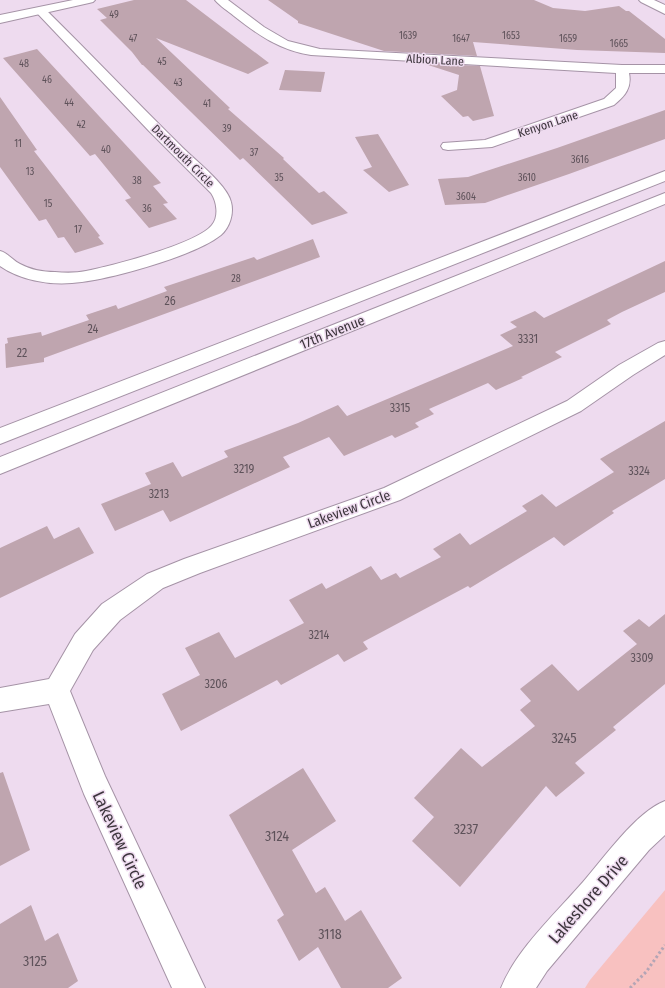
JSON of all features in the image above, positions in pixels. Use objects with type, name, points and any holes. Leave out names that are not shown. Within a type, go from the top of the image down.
[{"type":"street","points":[[0,19],[88,0]]},
{"type":"street","name":"Albion Lane","points":[[221,0],[278,41],[301,50],[320,53],[622,69],[665,69]]},
{"type":"street","points":[[645,0],[665,10]]},
{"type":"street","name":"Dartmouth Circle","points":[[0,256],[3,260],[27,273],[46,277],[87,277],[197,242],[215,231],[223,220],[224,204],[216,189],[159,133],[41,11]]},
{"type":"street","name":"Kenyon Lane","points":[[448,146],[487,144],[609,102],[620,93],[625,81],[622,69]]},
{"type":"street","name":"17th Avenue","points":[[0,436],[665,176]]},
{"type":"street","name":"17th Avenue","points":[[0,466],[665,198]]},
{"type":"street","name":"Lakeview Circle","points":[[189,988],[94,784],[57,690],[84,642],[111,612],[155,581],[192,566],[392,494],[574,406],[626,370],[665,347]]},
{"type":"street","points":[[0,700],[57,690]]},
{"type":"street","name":"Lakeshore Drive","points":[[517,988],[541,954],[639,840],[665,815]]},
{"type":"path","points":[[630,988],[646,972],[665,945]]},
{"type":"shaded area","points":[[665,890],[665,988],[585,988],[590,980]]},
{"type":"building","points":[[134,0],[186,0],[269,63],[248,74],[156,38],[230,108],[228,109],[284,158],[283,159],[319,193],[324,191],[348,213],[312,225],[243,158],[240,160],[142,65],[132,52],[100,20],[107,18],[97,9]]},
{"type":"building","points":[[268,0],[534,0],[553,8],[585,11],[619,6],[626,11],[629,11],[665,39],[665,53],[577,50],[473,42],[477,56],[384,51],[298,23],[298,21]]},
{"type":"building","points":[[37,49],[161,183],[153,186],[168,203],[163,204],[177,219],[149,228],[125,200],[131,198],[95,154],[90,156],[3,58]]},
{"type":"building","points":[[422,63],[480,66],[494,116],[473,121],[468,116],[463,117],[441,96],[457,90],[459,75]]},
{"type":"building","points":[[285,70],[325,72],[321,92],[279,90]]},
{"type":"building","points":[[0,97],[37,150],[34,151],[100,236],[98,237],[104,244],[75,253],[64,237],[58,238],[46,219],[39,221],[0,167]]},
{"type":"building","points":[[665,110],[665,139],[485,203],[445,205],[438,179],[468,177],[557,148]]},
{"type":"building","points":[[378,134],[409,185],[389,192],[363,170],[372,167],[355,137]]},
{"type":"building","points":[[313,239],[320,257],[44,358],[44,362],[6,368],[5,344],[8,343],[7,338],[41,332],[42,336],[89,320],[86,315],[116,305],[118,309],[167,291],[164,287],[254,257],[257,260]]},
{"type":"building","points":[[665,261],[665,292],[607,320],[611,324],[555,352],[562,357],[521,377],[523,378],[496,390],[488,383],[429,409],[434,414],[415,423],[419,427],[395,438],[392,435],[344,456],[329,437],[283,457],[290,467],[170,522],[163,510],[115,531],[101,504],[151,484],[145,473],[173,462],[182,477],[228,457],[224,451],[298,423],[338,405],[347,416],[513,346],[500,335],[517,327],[510,322],[535,311],[544,318]]},
{"type":"building","points":[[665,421],[665,479],[612,511],[614,513],[564,546],[554,537],[470,588],[468,586],[363,642],[368,649],[344,662],[338,654],[281,685],[277,680],[181,731],[162,694],[200,675],[185,648],[219,632],[235,658],[304,623],[289,600],[322,583],[326,589],[371,566],[381,580],[396,573],[400,578],[441,557],[433,549],[460,533],[470,545],[527,511],[522,506],[542,494],[556,507],[614,472],[600,459]]},
{"type":"building","points":[[47,526],[54,539],[79,527],[94,553],[0,598],[0,548]]},
{"type":"building","points":[[665,614],[665,684],[613,727],[616,730],[575,763],[585,773],[556,797],[546,786],[460,887],[412,841],[434,817],[414,798],[461,748],[482,767],[535,726],[520,710],[531,701],[520,689],[552,664],[578,691],[637,644],[623,631],[639,619],[649,627]]},
{"type":"building","points":[[303,768],[336,821],[292,850],[316,893],[325,887],[345,921],[361,910],[402,978],[388,988],[341,988],[318,947],[299,961],[277,920],[284,915],[229,815]]},
{"type":"building","points":[[3,772],[30,850],[0,866],[0,773]]},
{"type":"building","points":[[31,905],[45,941],[58,933],[78,981],[68,988],[0,988],[0,924]]}]
